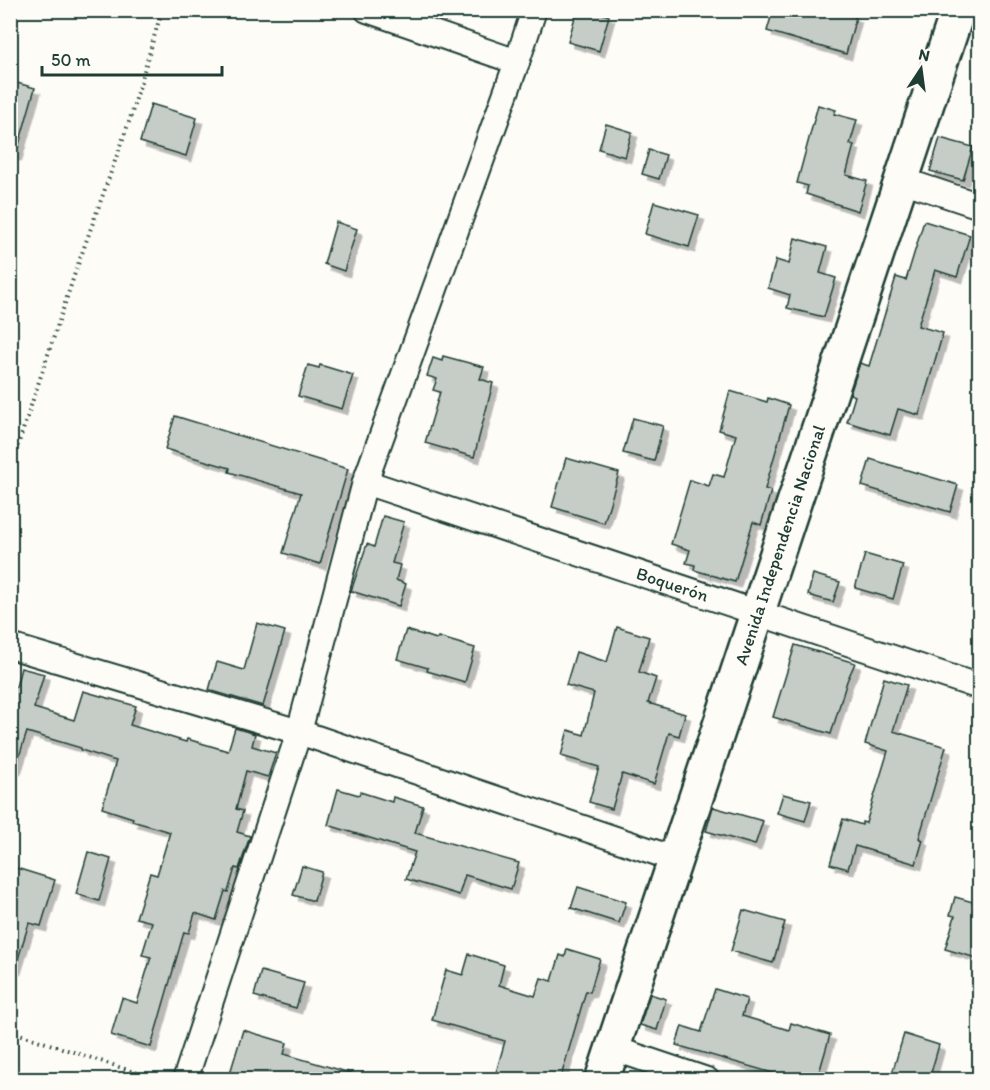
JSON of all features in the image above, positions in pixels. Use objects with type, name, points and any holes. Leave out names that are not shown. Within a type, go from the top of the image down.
[{"type":"main road","name":"Avenida Independencia Nacional","points":[[602,1080],[958,10]]},
{"type":"street","points":[[367,10],[517,62]]},
{"type":"street","points":[[185,1080],[299,732],[365,482],[534,10]]},
{"type":"street","points":[[902,180],[980,206]]},
{"type":"street","name":"Boquerón","points":[[365,482],[980,687]]},
{"type":"street","points":[[10,646],[299,732],[675,859]]},
{"type":"street","points":[[612,1048],[707,1080]]},
{"type":"path","points":[[10,469],[75,270],[130,119],[162,10]]},
{"type":"path","points":[[10,1031],[158,1080]]},
{"type":"building","points":[[577,10],[592,10],[609,16],[599,51],[568,42]]},
{"type":"building","points":[[773,10],[834,10],[856,17],[846,54],[767,31]]},
{"type":"building","points":[[10,81],[35,88],[16,155],[10,155]]},
{"type":"building","points":[[151,104],[197,118],[186,156],[140,142]]},
{"type":"building","points":[[818,105],[836,110],[834,114],[857,120],[850,144],[854,145],[846,175],[867,181],[858,211],[806,194],[808,186],[797,183]]},
{"type":"building","points":[[606,124],[632,132],[625,157],[599,149]]},
{"type":"building","points":[[940,138],[973,147],[963,180],[930,171]]},
{"type":"building","points":[[649,150],[666,155],[659,179],[642,174]]},
{"type":"building","points":[[654,202],[699,215],[689,247],[645,234]]},
{"type":"building","points":[[924,221],[970,235],[957,277],[935,270],[918,326],[943,333],[919,415],[898,409],[890,435],[847,422],[855,396],[850,394],[860,363],[869,366],[896,277],[906,280]]},
{"type":"building","points":[[336,222],[357,229],[344,271],[324,264]]},
{"type":"building","points":[[795,238],[827,247],[820,273],[836,278],[824,317],[787,308],[790,295],[768,288],[776,260],[789,264]]},
{"type":"building","points":[[443,356],[484,367],[480,379],[493,383],[474,457],[425,443],[440,392],[433,390],[437,379],[427,376],[433,358],[442,361]]},
{"type":"building","points":[[308,365],[319,368],[320,365],[353,375],[342,409],[298,396]]},
{"type":"building","points":[[730,391],[767,402],[768,398],[789,405],[765,489],[771,491],[761,525],[753,522],[735,582],[694,570],[695,565],[686,563],[690,550],[671,544],[690,480],[709,486],[713,474],[724,477],[736,435],[719,430]]},
{"type":"building","points":[[175,416],[348,469],[320,564],[283,553],[301,493],[229,472],[230,468],[165,449]]},
{"type":"building","points":[[633,418],[663,426],[654,461],[623,453]]},
{"type":"building","points":[[566,458],[619,473],[604,523],[552,507]]},
{"type":"building","points":[[870,459],[958,485],[950,512],[862,486]]},
{"type":"building","points":[[383,516],[404,522],[392,563],[400,565],[396,580],[406,584],[399,606],[351,591],[367,544],[374,547]]},
{"type":"building","points":[[865,554],[903,565],[893,599],[855,588]]},
{"type":"building","points":[[813,574],[840,582],[833,602],[808,595]]},
{"type":"building","points":[[257,623],[285,631],[263,706],[209,690],[217,662],[244,670]]},
{"type":"building","points":[[617,627],[649,637],[639,672],[656,678],[648,703],[685,714],[679,736],[669,733],[654,784],[622,774],[612,809],[589,802],[599,767],[561,756],[568,730],[584,735],[594,693],[566,685],[576,652],[607,662]]},
{"type":"building","points":[[406,630],[475,648],[465,682],[397,659]]},
{"type":"building","points":[[795,645],[855,663],[847,681],[831,734],[773,717]]},
{"type":"building","points":[[21,668],[44,674],[34,708],[74,720],[83,691],[136,706],[130,725],[186,742],[187,739],[228,751],[235,728],[255,734],[252,746],[276,753],[268,777],[246,771],[236,809],[243,811],[237,832],[250,836],[239,869],[235,868],[216,920],[195,913],[189,933],[184,932],[151,1047],[111,1035],[122,998],[137,1003],[151,957],[142,955],[152,922],[136,918],[150,873],[157,875],[170,832],[132,821],[133,818],[102,808],[116,761],[27,732],[15,769],[10,768],[10,685],[16,687]]},
{"type":"building","points":[[884,678],[907,685],[893,731],[946,747],[919,838],[923,840],[916,864],[855,846],[848,869],[830,864],[843,819],[862,825],[862,822],[866,823],[888,751],[865,744]]},
{"type":"building","points":[[338,789],[359,795],[360,792],[392,802],[393,797],[423,806],[415,833],[519,863],[511,889],[465,875],[459,895],[406,879],[415,852],[328,825]]},
{"type":"building","points":[[783,794],[811,801],[805,821],[777,813]]},
{"type":"building","points":[[713,807],[763,821],[755,845],[706,831]]},
{"type":"building","points":[[88,852],[111,859],[99,901],[76,894]]},
{"type":"building","points":[[10,866],[55,880],[41,926],[29,923],[15,969],[10,968]]},
{"type":"building","points":[[302,866],[322,872],[314,901],[293,895]]},
{"type":"building","points":[[578,887],[626,902],[619,923],[571,908]]},
{"type":"building","points":[[955,897],[980,904],[980,959],[945,949],[955,916],[950,915]]},
{"type":"building","points":[[743,910],[785,922],[773,963],[731,951]]},
{"type":"building","points":[[567,949],[600,959],[590,992],[586,991],[560,1080],[506,1080],[495,1076],[505,1041],[432,1020],[446,970],[463,975],[469,954],[504,965],[499,985],[535,996],[541,978],[552,981],[560,955],[565,957]]},
{"type":"building","points":[[261,971],[304,983],[296,1008],[254,996]]},
{"type":"building","points":[[715,989],[747,999],[742,1016],[789,1030],[791,1023],[830,1035],[817,1080],[774,1080],[776,1074],[676,1045],[682,1026],[701,1032]]},
{"type":"building","points":[[650,994],[666,999],[657,1030],[640,1025]]},
{"type":"building","points":[[243,1030],[287,1043],[284,1054],[354,1074],[353,1080],[228,1080]]},
{"type":"building","points":[[904,1034],[939,1045],[929,1080],[890,1080]]}]
